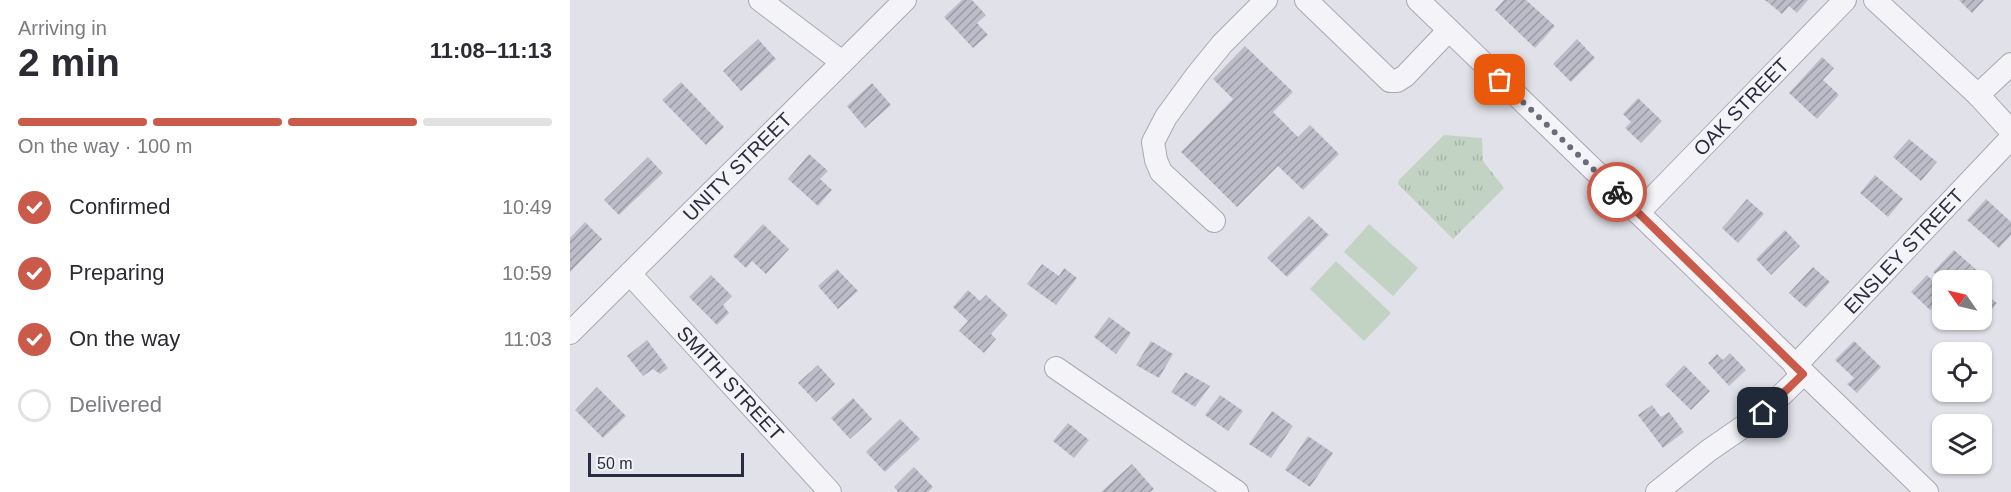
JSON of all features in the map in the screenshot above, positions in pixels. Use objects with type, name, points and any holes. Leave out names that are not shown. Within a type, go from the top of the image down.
[{"type":"street","points":[[760,0],[842,62]]},
{"type":"street","name":"UNITY STREET","points":[[570,333],[631,275],[905,0]]},
{"type":"street","points":[[1214,221],[1161,172],[1156,160],[1154,142],[1166,117],[1202,68],[1222,44],[1266,0]]},
{"type":"street","points":[[1306,0],[1390,81],[1397,81],[1405,76],[1449,30]]},
{"type":"street","points":[[1418,0],[1927,492]]},
{"type":"street","name":"OAK STREET","points":[[1638,213],[1845,0]]},
{"type":"street","points":[[1875,0],[1978,96],[2011,131]]},
{"type":"street","points":[[1978,96],[2011,64]]},
{"type":"street","name":"ENSLEY STREET","points":[[1657,492],[1708,451],[1763,413],[1799,370],[2011,138]]},
{"type":"street","name":"SMITH STREET","points":[[631,275],[830,492]]},
{"type":"street","points":[[1056,368],[1237,492]]},
{"type":"green space","points":[[1444,135],[1482,138],[1483,161],[1504,188],[1453,239],[1398,184],[1399,180]]},
{"type":"green space","points":[[1369,224],[1418,268],[1393,296],[1344,252]]},
{"type":"green space","points":[[1336,261],[1391,313],[1364,341],[1310,289]]},
{"type":"building","points":[[962,0],[972,0],[986,15],[977,23],[988,35],[973,48],[944,17]]},
{"type":"building","points":[[1504,0],[1526,0],[1555,26],[1535,48],[1495,10]]},
{"type":"building","points":[[1765,0],[1808,0],[1797,13],[1789,6],[1782,14]]},
{"type":"building","points":[[1959,0],[1984,0],[1972,13]]},
{"type":"building","points":[[758,39],[776,59],[741,91],[723,71]]},
{"type":"building","points":[[1577,39],[1595,58],[1571,82],[1553,64]]},
{"type":"building","points":[[1245,46],[1293,92],[1273,112],[1298,137],[1310,125],[1339,154],[1303,190],[1278,166],[1237,207],[1181,152],[1233,99],[1213,79]]},
{"type":"building","points":[[1822,57],[1834,68],[1823,80],[1839,95],[1817,119],[1789,93]]},
{"type":"building","points":[[681,82],[724,127],[706,145],[662,100]]},
{"type":"building","points":[[872,83],[891,105],[865,128],[847,106]]},
{"type":"building","points":[[1638,98],[1662,121],[1641,143],[1625,128],[1631,122],[1623,114]]},
{"type":"building","points":[[1909,139],[1937,162],[1921,181],[1893,157]]},
{"type":"building","points":[[809,154],[828,171],[820,179],[832,190],[818,206],[788,179]]},
{"type":"building","points":[[648,157],[663,173],[619,215],[604,200]]},
{"type":"building","points":[[1875,175],[1903,199],[1888,217],[1860,193]]},
{"type":"building","points":[[1747,199],[1764,214],[1738,243],[1722,228]]},
{"type":"building","points":[[1986,199],[2011,222],[2011,235],[1999,248],[1967,220]]},
{"type":"building","points":[[1309,216],[1329,235],[1287,277],[1267,258]]},
{"type":"building","points":[[585,222],[602,239],[570,272],[570,238]]},
{"type":"building","points":[[763,224],[789,249],[766,274],[752,261],[746,268],[733,256]]},
{"type":"building","points":[[1785,230],[1800,246],[1771,275],[1756,259]]},
{"type":"building","points":[[1954,250],[1977,270],[1935,270]]},
{"type":"building","points":[[1042,264],[1059,276],[1064,268],[1077,278],[1056,305],[1027,284]]},
{"type":"building","points":[[1813,267],[1830,282],[1806,308],[1789,293]]},
{"type":"building","points":[[837,269],[858,291],[838,309],[818,286]]},
{"type":"building","points":[[711,275],[732,296],[723,305],[729,313],[717,325],[689,297]]},
{"type":"building","points":[[1927,275],[1932,280],[1932,308],[1930,310],[1911,292]]},
{"type":"building","points":[[968,290],[980,301],[986,295],[1008,315],[991,334],[996,339],[984,353],[959,331],[968,321],[953,307]]},
{"type":"building","points":[[1992,299],[1997,303],[1992,309]]},
{"type":"building","points":[[1109,317],[1131,333],[1116,354],[1094,337]]},
{"type":"building","points":[[647,340],[668,368],[660,374],[653,369],[643,376],[627,356]]},
{"type":"building","points":[[1151,341],[1173,354],[1159,378],[1136,365]]},
{"type":"building","points":[[1854,341],[1881,367],[1857,393],[1847,384],[1854,378],[1835,360]]},
{"type":"building","points":[[1730,353],[1746,370],[1729,386],[1708,363],[1717,354],[1723,360]]},
{"type":"building","points":[[818,365],[835,384],[816,402],[798,383]]},
{"type":"building","points":[[1684,365],[1710,391],[1691,410],[1665,385]]},
{"type":"building","points":[[1185,372],[1210,386],[1195,407],[1171,392]]},
{"type":"building","points":[[597,387],[626,416],[603,438],[575,410]]},
{"type":"building","points":[[1220,395],[1243,411],[1228,431],[1205,415]]},
{"type":"building","points":[[853,398],[872,419],[850,439],[831,418]]},
{"type":"building","points":[[1652,405],[1661,417],[1669,412],[1684,432],[1663,448],[1638,415]]},
{"type":"building","points":[[1272,411],[1293,426],[1271,458],[1249,444]]},
{"type":"building","points":[[900,419],[920,439],[885,472],[866,452]]},
{"type":"building","points":[[1068,423],[1089,440],[1074,458],[1053,441]]},
{"type":"building","points":[[1308,436],[1333,453],[1310,487],[1285,470]]},
{"type":"building","points":[[1132,464],[1154,489],[1150,492],[1101,492]]},
{"type":"building","points":[[914,467],[933,487],[928,492],[898,492],[894,487]]},
{"type":"way so far","points":[[1500,80],[1617,192]]},
{"type":"route","points":[[1617,192],[1803,374],[1763,413]]}]
